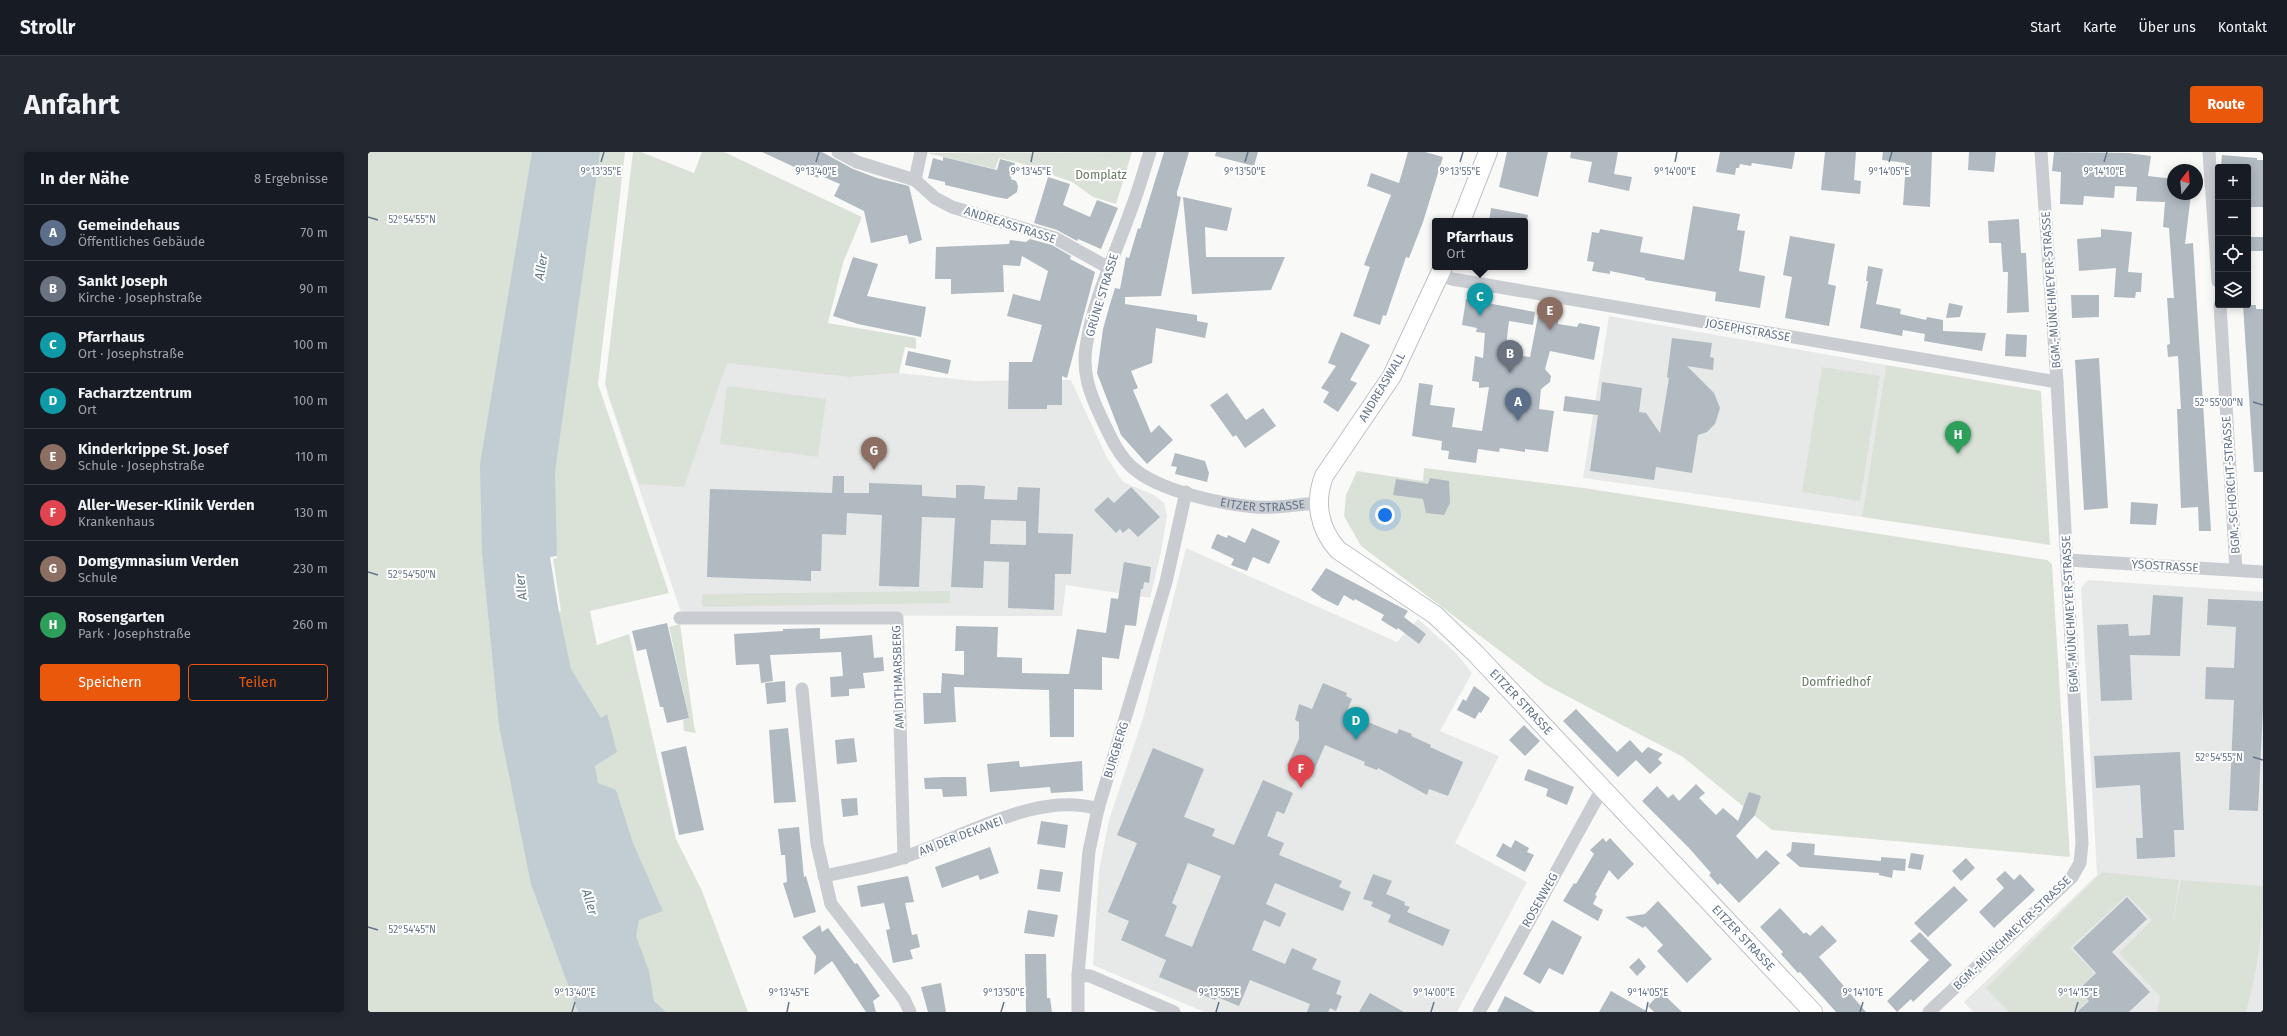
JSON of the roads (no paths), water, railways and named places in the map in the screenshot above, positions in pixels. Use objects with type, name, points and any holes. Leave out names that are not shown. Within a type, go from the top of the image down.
[{"type":"main road","points":[[1462,218],[1488,152]]},
{"type":"main road","name":"ANDREASWALL","points":[[1319,503],[1319,491],[1328,469],[1392,376],[1441,271]]},
{"type":"main road","name":"EITZER STRASSE","points":[[1319,503],[1322,527],[1330,541],[1338,550],[1421,605],[1448,627],[1491,669],[1813,1012]]},
{"type":"street","points":[[838,152],[856,162],[915,180],[921,152]]},
{"type":"street","name":"GRÜNE STRASSE","points":[[1150,152],[1133,206],[1109,268],[1086,348],[1085,369],[1088,387],[1114,444],[1132,468],[1157,483],[1186,492]]},
{"type":"street","name":"BGM.-MÜNCHMEYER-STRASSE","points":[[1929,1012],[2072,877],[2080,863],[2082,843],[2067,560],[2042,152]]},
{"type":"street","points":[[2209,152],[2217,272]]},
{"type":"street","name":"ANDREASSTRASSE","points":[[915,180],[935,198],[952,206],[1055,238],[1109,268]]},
{"type":"street","name":"JOSEPHSTRASSE","points":[[1441,271],[1452,279],[2057,382]]},
{"type":"street","name":"BGM.-SCHORCHT-STRASSE","points":[[2220,308],[2236,570]]},
{"type":"street","name":"EITZER STRASSE","points":[[1186,492],[1256,508],[1319,503]]},
{"type":"street","name":"BURGBERG","points":[[1078,1012],[1078,975],[1089,851],[1098,809],[1166,582],[1186,492]]},
{"type":"street","name":"YSOSTRASSE","points":[[2067,560],[2263,572]]},
{"type":"street","name":"AM DITHMARSBERG","points":[[680,618],[897,618],[904,858]]},
{"type":"street","points":[[802,689],[817,844],[831,904],[904,999],[910,1012]]},
{"type":"street","name":"ROSENWEG","points":[[1479,1012],[1597,798],[1604,790]]},
{"type":"street","name":"AN DER DEKANEI","points":[[824,876],[904,858],[1031,810],[1056,806],[1088,806],[1098,809]]},
{"type":"street","points":[[1078,975],[1090,976],[1174,1012]]},
{"type":"water","name":"Aller","points":[[532,152],[600,152],[555,472],[557,556],[551,558],[559,612],[571,669],[601,718],[607,714],[617,752],[595,766],[598,783],[616,790],[633,843],[663,911],[639,920],[636,936],[649,971],[654,1001],[666,1012],[578,1012],[531,884],[499,726],[482,553],[480,464]]},
{"type":"place","name":"Pfarrhaus","points":[[1480,316]]},
{"type":"place","name":"Kinderkrippe St. Josef","points":[[1550,330]]},
{"type":"place","name":"Sankt Joseph","points":[[1510,373]]},
{"type":"place","name":"Gemeindehaus","points":[[1518,421]]},
{"type":"place","name":"Rosengarten","points":[[1958,454]]},
{"type":"place","name":"Domgymnasium Verden","points":[[874,470]]},
{"type":"place","name":"Facharztzentrum","points":[[1356,740]]},
{"type":"place","name":"Aller-Weser-Klinik Verden","points":[[1301,788]]},
{"type":"park label","name":"Domplatz","points":[[1101,175]]},
{"type":"park label","name":"Domfriedhof","points":[[1836,682]]}]
